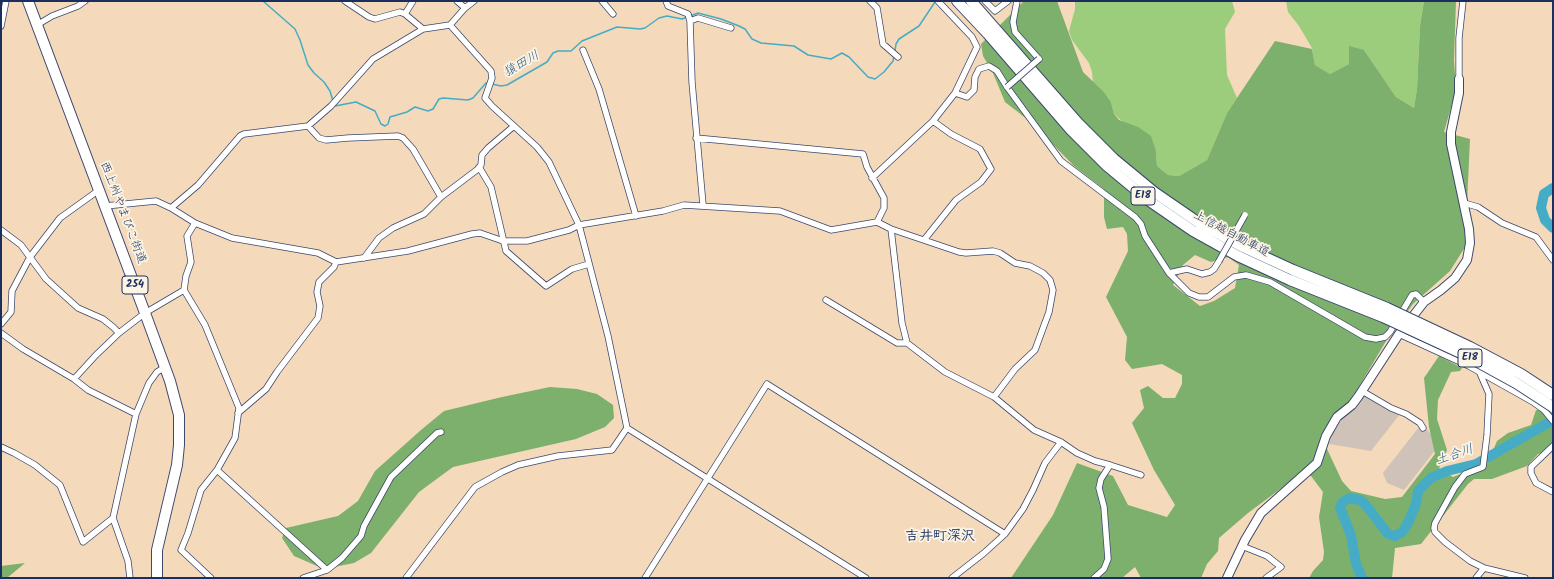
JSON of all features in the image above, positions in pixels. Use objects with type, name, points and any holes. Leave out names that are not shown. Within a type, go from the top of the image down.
[{"type":"highway","name":"西上州やまびこ街道","points":[[28,1],[165,367],[179,415],[179,446],[177,465],[157,550],[158,578]]},
{"type":"highway","name":"上信越自動車道","points":[[957,1],[988,34],[1071,130],[1107,166],[1148,200],[1193,231],[1238,256],[1290,280],[1385,313],[1470,347],[1521,374],[1553,395]]},
{"type":"highway","name":"上信越自動車道","points":[[971,1],[1087,132],[1133,176],[1154,192],[1199,223],[1243,247],[1385,313],[1477,361],[1516,383],[1553,407]]},
{"type":"street","points":[[1,26],[6,1]]},
{"type":"street","points":[[37,25],[52,16],[78,6],[85,1]]},
{"type":"street","points":[[345,1],[368,17],[375,19],[400,12],[405,14],[423,28]]},
{"type":"street","points":[[405,14],[413,1]]},
{"type":"street","points":[[457,1],[465,8]]},
{"type":"street","points":[[171,208],[198,185],[240,136],[244,134],[308,126],[331,106],[373,59],[423,28],[450,25],[465,8],[474,1]]},
{"type":"street","points":[[602,1],[613,14]]},
{"type":"street","points":[[666,1],[668,6],[688,14],[690,21],[696,138],[703,206]]},
{"type":"street","points":[[871,1],[877,8],[883,44],[898,57]]},
{"type":"street","points":[[872,178],[933,121],[955,93],[977,47],[972,37],[938,1]]},
{"type":"street","points":[[985,1],[995,12],[1008,1]]},
{"type":"street","points":[[1007,87],[1039,59],[1015,32],[1013,22],[1017,1]]},
{"type":"street","points":[[1227,578],[1254,523],[1261,513],[1317,463],[1331,425],[1337,417],[1352,405],[1399,334],[1424,302],[1455,278],[1467,260],[1470,243],[1469,229],[1451,144],[1451,132],[1459,93],[1460,38],[1463,1]]},
{"type":"street","points":[[690,21],[698,18],[731,28]]},
{"type":"street","points":[[450,25],[491,71],[492,78],[485,98],[537,147],[549,162],[579,226],[608,336],[628,428],[866,578]]},
{"type":"street","points":[[583,50],[599,89],[636,216]]},
{"type":"street","points":[[955,93],[967,97],[974,90],[975,77],[979,69],[989,66],[997,70],[1007,87],[1061,161],[1135,217],[1141,224],[1145,236],[1168,273],[1190,293],[1199,297],[1208,297],[1234,277],[1246,275],[1258,278],[1270,282],[1371,339],[1376,340],[1385,337],[1390,332],[1412,295],[1416,294],[1424,302]]},
{"type":"street","points":[[924,240],[956,200],[981,182],[991,169],[980,149],[951,134],[933,121]]},
{"type":"street","points":[[308,126],[319,138],[326,140],[398,136],[403,138],[413,149],[441,197]]},
{"type":"street","points":[[364,258],[379,238],[393,228],[424,214],[441,197],[479,167],[482,155],[514,126]]},
{"type":"street","points":[[696,138],[863,154],[872,178],[884,198],[884,208],[877,222]]},
{"type":"street","points":[[479,167],[491,188],[506,251],[546,286],[572,269],[589,264]]},
{"type":"street","points":[[1,324],[11,312],[12,291],[30,257],[60,218],[99,190]]},
{"type":"street","points":[[105,206],[156,201],[171,208],[195,223],[232,238],[318,253],[336,262],[408,251],[472,234],[480,234],[504,241],[527,241],[579,226],[663,211],[684,205],[780,211],[831,230],[877,222],[891,229],[959,252],[966,253],[993,251],[1000,253],[1015,263],[1030,266],[1043,273],[1050,280],[1053,290],[1049,312],[1035,350],[1015,369],[994,397]]},
{"type":"street","points":[[1464,203],[1478,207],[1502,222],[1536,237],[1553,260]]},
{"type":"street","points":[[1168,273],[1187,269],[1202,274],[1210,272],[1214,269],[1245,215]]},
{"type":"street","points":[[195,223],[187,236],[192,262],[186,276],[184,290],[204,325],[239,408],[235,438],[217,470],[201,490],[188,533],[181,550],[211,578]]},
{"type":"street","points":[[891,229],[902,323],[907,343]]},
{"type":"street","points":[[1,230],[21,245],[46,279],[78,308],[103,319],[114,326],[119,333]]},
{"type":"street","points":[[238,413],[266,389],[318,318],[320,306],[317,292],[319,282],[334,267],[336,262]]},
{"type":"street","points":[[74,379],[119,333],[145,313],[184,290]]},
{"type":"street","points":[[826,300],[897,343],[907,343],[945,372],[994,397],[1034,430],[1061,442],[1083,456],[1141,475]]},
{"type":"street","points":[[1,333],[23,349],[74,379],[88,390],[136,414]]},
{"type":"street","points":[[1399,334],[1479,371],[1533,402],[1544,410],[1553,421]]},
{"type":"street","points":[[130,578],[128,561],[114,518],[136,414],[149,383],[157,372],[165,367]]},
{"type":"street","points":[[1479,371],[1489,394],[1487,435],[1483,467],[1465,474],[1455,487],[1435,523],[1434,528],[1435,532],[1445,542],[1470,561],[1484,568],[1525,578]]},
{"type":"street","points":[[646,578],[767,384],[1005,534]]},
{"type":"street","points":[[1362,391],[1391,408],[1406,414],[1420,423],[1423,428]]},
{"type":"street","points":[[406,578],[475,486],[518,465],[558,456],[612,450],[628,428]]},
{"type":"street","points":[[303,578],[327,570],[342,558],[361,536],[364,526],[391,477],[437,433],[441,432]]},
{"type":"street","points":[[952,578],[984,553],[1005,534],[1023,509],[1045,463],[1061,442]]},
{"type":"street","points":[[1553,446],[1531,467],[1531,474],[1536,483],[1553,492]]},
{"type":"street","points":[[1,447],[35,465],[60,485],[83,542],[114,518]]},
{"type":"street","points":[[1094,578],[1104,569],[1108,559],[1104,507],[1099,488],[1101,479],[1110,465]]},
{"type":"street","points":[[217,470],[327,570]]},
{"type":"street","points":[[1242,546],[1267,556],[1281,567],[1266,578]]},
{"type":"street","points":[[1476,578],[1484,568]]},
{"type":"shaded area","points":[[1364,395],[1400,414],[1371,451],[1329,444],[1331,436],[1343,418],[1356,408]]},
{"type":"shaded area","points":[[1419,427],[1427,430],[1440,444],[1404,490],[1387,483],[1383,473]]},
{"type":"green space","points":[[1024,1],[1057,1],[1083,72],[1104,92],[1111,102],[1114,114],[1119,120],[1138,127],[1151,136],[1156,151],[1157,166],[1168,175],[1179,176],[1207,160],[1227,113],[1275,41],[1312,49],[1315,65],[1330,74],[1349,64],[1349,46],[1364,50],[1396,97],[1414,108],[1417,89],[1420,26],[1424,1],[1456,1],[1454,60],[1456,90],[1444,132],[1470,139],[1465,247],[1450,271],[1413,304],[1389,336],[1351,400],[1324,432],[1327,449],[1342,481],[1351,491],[1385,499],[1402,497],[1435,454],[1429,427],[1424,378],[1439,356],[1462,368],[1460,371],[1451,372],[1438,400],[1437,419],[1447,450],[1439,468],[1453,477],[1488,463],[1497,441],[1508,433],[1531,425],[1536,410],[1549,410],[1553,413],[1553,451],[1538,454],[1527,466],[1492,479],[1474,479],[1468,484],[1421,544],[1395,548],[1392,578],[1309,578],[1323,560],[1324,552],[1319,517],[1323,492],[1311,476],[1303,472],[1248,513],[1219,538],[1218,551],[1207,564],[1201,578],[1141,578],[1135,567],[1122,578],[1011,578],[1053,515],[1077,463],[1113,476],[1128,505],[1167,517],[1175,505],[1154,470],[1132,423],[1144,408],[1140,390],[1148,386],[1163,398],[1175,398],[1182,384],[1182,375],[1162,364],[1132,369],[1125,360],[1127,337],[1106,297],[1128,251],[1127,234],[1123,227],[1107,229],[1104,217],[1104,189],[1074,166],[1032,123],[1005,102],[993,73],[983,56],[981,44]],"holes":[[[1195,255],[1211,262],[1228,257],[1239,265],[1235,288],[1214,301],[1200,306],[1173,285],[1183,265]]]},
{"type":"green space","points":[[1075,1],[1232,1],[1235,12],[1225,29],[1227,75],[1237,98],[1227,113],[1207,160],[1179,176],[1168,175],[1157,166],[1156,151],[1114,114],[1111,102],[1104,92],[1093,82],[1089,63],[1072,40],[1069,31],[1075,9]]},
{"type":"green space","points":[[1286,1],[1424,1],[1420,26],[1417,89],[1414,108],[1396,97],[1364,50],[1349,64],[1330,74],[1315,65],[1312,48],[1299,26],[1288,12]]},
{"type":"green space","points":[[550,387],[577,389],[597,394],[613,405],[614,418],[605,427],[576,439],[453,467],[419,492],[371,553],[354,563],[324,569],[294,556],[282,538],[286,528],[338,516],[358,501],[375,471],[444,411]]},
{"type":"green space","points":[[25,563],[7,578],[1,578],[1,566]]},
{"type":"waterway","name":"猿田川","points":[[263,1],[295,29],[308,65],[324,82],[330,91],[333,101]]},
{"type":"waterway","points":[[895,51],[896,44],[899,39],[919,26],[935,2]]},
{"type":"waterway","name":"猿田川","points":[[492,84],[501,86],[507,85],[547,62],[553,53],[558,51],[571,51],[582,41],[617,27],[640,29],[645,28],[659,18],[667,16],[682,19],[698,13],[721,19],[739,26],[745,29],[752,39],[761,43],[794,46],[808,55],[831,59],[842,53],[849,57],[868,77],[875,79],[884,72],[893,61],[894,56]]},
{"type":"waterway","name":"猿田川","points":[[334,104],[335,106],[356,102],[375,111],[381,124],[385,126],[388,124],[390,117],[407,112],[415,107],[428,111],[433,109],[439,99],[468,100],[473,98],[486,83],[488,83]]},
{"type":"waterway","name":"土合川","points":[[1553,188],[1544,194],[1541,208],[1545,220],[1553,228]]},
{"type":"waterway","name":"土合川","points":[[1362,578],[1356,564],[1351,535],[1340,508],[1342,503],[1349,498],[1360,500],[1365,504],[1388,534],[1395,536],[1402,532],[1408,523],[1416,504],[1418,491],[1431,478],[1447,471],[1476,464],[1553,420]]},
{"type":"district","name":"吉井町深沢","points":[[940,538]]}]
